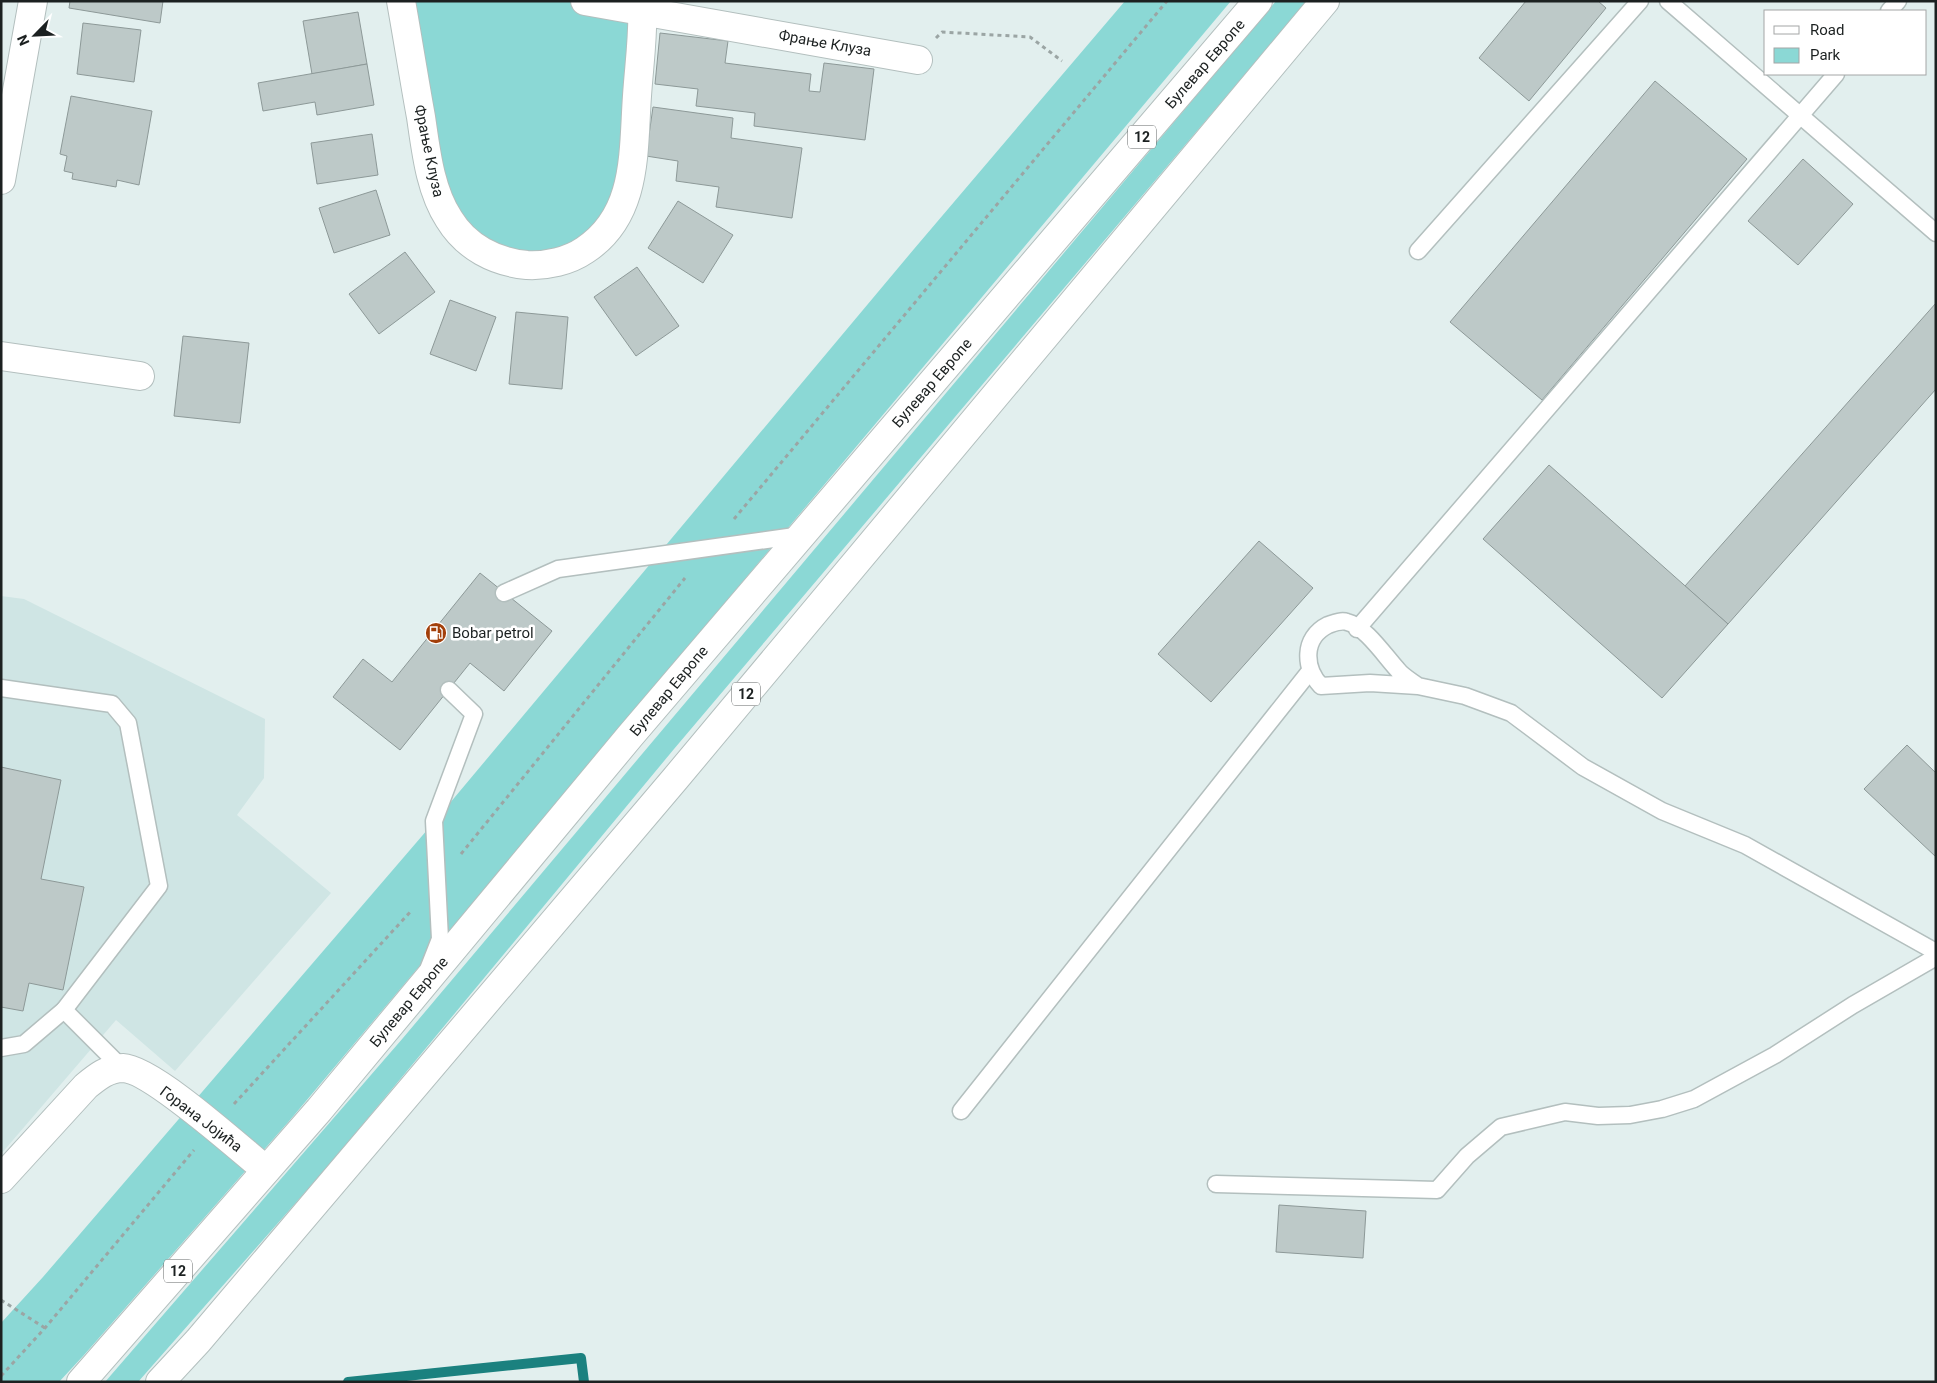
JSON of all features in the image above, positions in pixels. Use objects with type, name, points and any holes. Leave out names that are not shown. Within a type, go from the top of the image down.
[{"type":"main road","points":[[1,180],[33,1]]},
{"type":"main road","name":"Фрање Клуза","points":[[401,1],[428,160],[440,203],[458,232],[483,252],[515,264],[532,265],[548,264],[580,254],[606,233],[624,205],[632,173],[642,7]]},
{"type":"main road","name":"Фрање Клуза","points":[[585,1],[642,7],[918,60]]},
{"type":"main road","name":"Булевар Европе","points":[[81,1382],[319,1110],[802,535],[1258,1]]},
{"type":"main road","name":"12","points":[[160,1382],[204,1334],[675,779],[1326,1]]},
{"type":"main road","points":[[1,356],[140,376]]},
{"type":"main road","points":[[1,1179],[86,1086],[102,1073],[122,1068]]},
{"type":"main road","name":"Горана Јојића","points":[[122,1068],[133,1071],[183,1101],[266,1170]]},
{"type":"lane","points":[[1418,251],[1640,1]]},
{"type":"lane","points":[[1668,1],[1936,233]]},
{"type":"lane","points":[[1357,629],[1835,75]]},
{"type":"lane","points":[[504,593],[558,569],[802,535]]},
{"type":"lane","points":[[1418,686],[1398,671],[1367,635],[1348,622],[1330,624],[1319,631],[1312,641],[1308,653],[1310,671],[1321,686],[1370,683],[1418,686],[1465,696],[1511,713],[1591,772],[1662,811],[1746,846],[1936,952]]},
{"type":"lane","points":[[961,1111],[1310,671]]},
{"type":"lane","points":[[1,688],[112,704],[128,722],[159,886],[64,1010],[24,1044],[1,1048]]},
{"type":"lane","points":[[422,986],[440,939],[434,821],[474,714],[449,690]]},
{"type":"lane","points":[[1216,1184],[1437,1190],[1467,1156],[1502,1127],[1565,1112],[1598,1116],[1630,1115],[1662,1109],[1694,1099],[1775,1056],[1853,1005],[1936,957]]},
{"type":"lane","points":[[64,1010],[122,1068]]},
{"type":"path","points":[[1,1376],[45,1328],[214,1126],[438,881],[710,548],[1167,1]]},
{"type":"path","points":[[918,60],[942,32],[1030,37],[1062,61]]},
{"type":"path","points":[[1,1300],[45,1328]]},
{"type":"shaded area","points":[[1,596],[24,599],[265,719],[264,778],[237,815],[331,893],[175,1071],[116,1020],[1,1154]]},
{"type":"green space","points":[[402,1],[584,1],[643,12],[624,205],[548,264],[458,232]]},
{"type":"green space","points":[[1125,1],[1231,1],[290,1120],[84,1355],[59,1382],[1,1382],[1,1323],[43,1277],[434,822],[914,249]]},
{"type":"green space","points":[[1276,1],[1307,1],[674,749],[329,1165],[138,1382],[105,1382],[403,1038]]},
{"type":"building","points":[[70,1],[163,1],[160,23],[69,8]]},
{"type":"building","points":[[1526,1],[1598,1],[1606,8],[1529,101],[1479,58]]},
{"type":"building","points":[[358,12],[367,64],[312,74],[303,21]]},
{"type":"building","points":[[83,23],[141,30],[134,82],[77,74]]},
{"type":"building","points":[[660,33],[728,41],[725,63],[811,74],[809,91],[820,92],[824,63],[874,69],[865,140],[754,126],[755,113],[696,106],[698,89],[655,84]]},
{"type":"building","points":[[367,64],[374,105],[317,115],[315,102],[263,111],[258,83]]},
{"type":"building","points":[[1655,81],[1747,159],[1542,400],[1450,322]]},
{"type":"building","points":[[71,96],[152,111],[139,185],[117,180],[116,187],[72,179],[73,173],[64,171],[67,156],[60,154]]},
{"type":"building","points":[[653,107],[733,118],[731,138],[802,148],[792,218],[716,207],[719,187],[676,181],[678,161],[646,156]]},
{"type":"building","points":[[372,134],[378,175],[317,184],[311,143]]},
{"type":"building","points":[[1803,159],[1853,204],[1798,265],[1748,221]]},
{"type":"building","points":[[376,190],[390,235],[334,253],[319,208]]},
{"type":"building","points":[[678,201],[733,235],[703,283],[648,248]]},
{"type":"building","points":[[405,252],[435,292],[379,334],[349,294]]},
{"type":"building","points":[[637,267],[679,326],[636,356],[594,297]]},
{"type":"building","points":[[450,300],[496,317],[476,371],[430,354]]},
{"type":"building","points":[[1936,303],[1936,389],[1728,624],[1685,586]]},
{"type":"building","points":[[516,312],[568,317],[562,389],[509,384]]},
{"type":"building","points":[[183,336],[249,343],[240,423],[174,416]]},
{"type":"building","points":[[1549,465],[1728,624],[1662,698],[1483,539]]},
{"type":"building","points":[[1259,541],[1313,588],[1211,702],[1158,654]]},
{"type":"building","points":[[480,573],[552,631],[504,691],[470,663],[400,750],[333,697],[363,659],[392,682]]},
{"type":"building","points":[[1907,745],[1936,773],[1936,857],[1864,789]]},
{"type":"building","points":[[1,767],[61,780],[41,879],[84,887],[63,990],[29,983],[23,1011],[1,1007]]},
{"type":"building","points":[[1279,1205],[1366,1211],[1363,1258],[1276,1252]]},
{"type":"waterway","points":[[348,1382],[581,1358],[584,1382]]},
{"type":"place","name":"Bobar petrol","points":[[436,633]]}]
